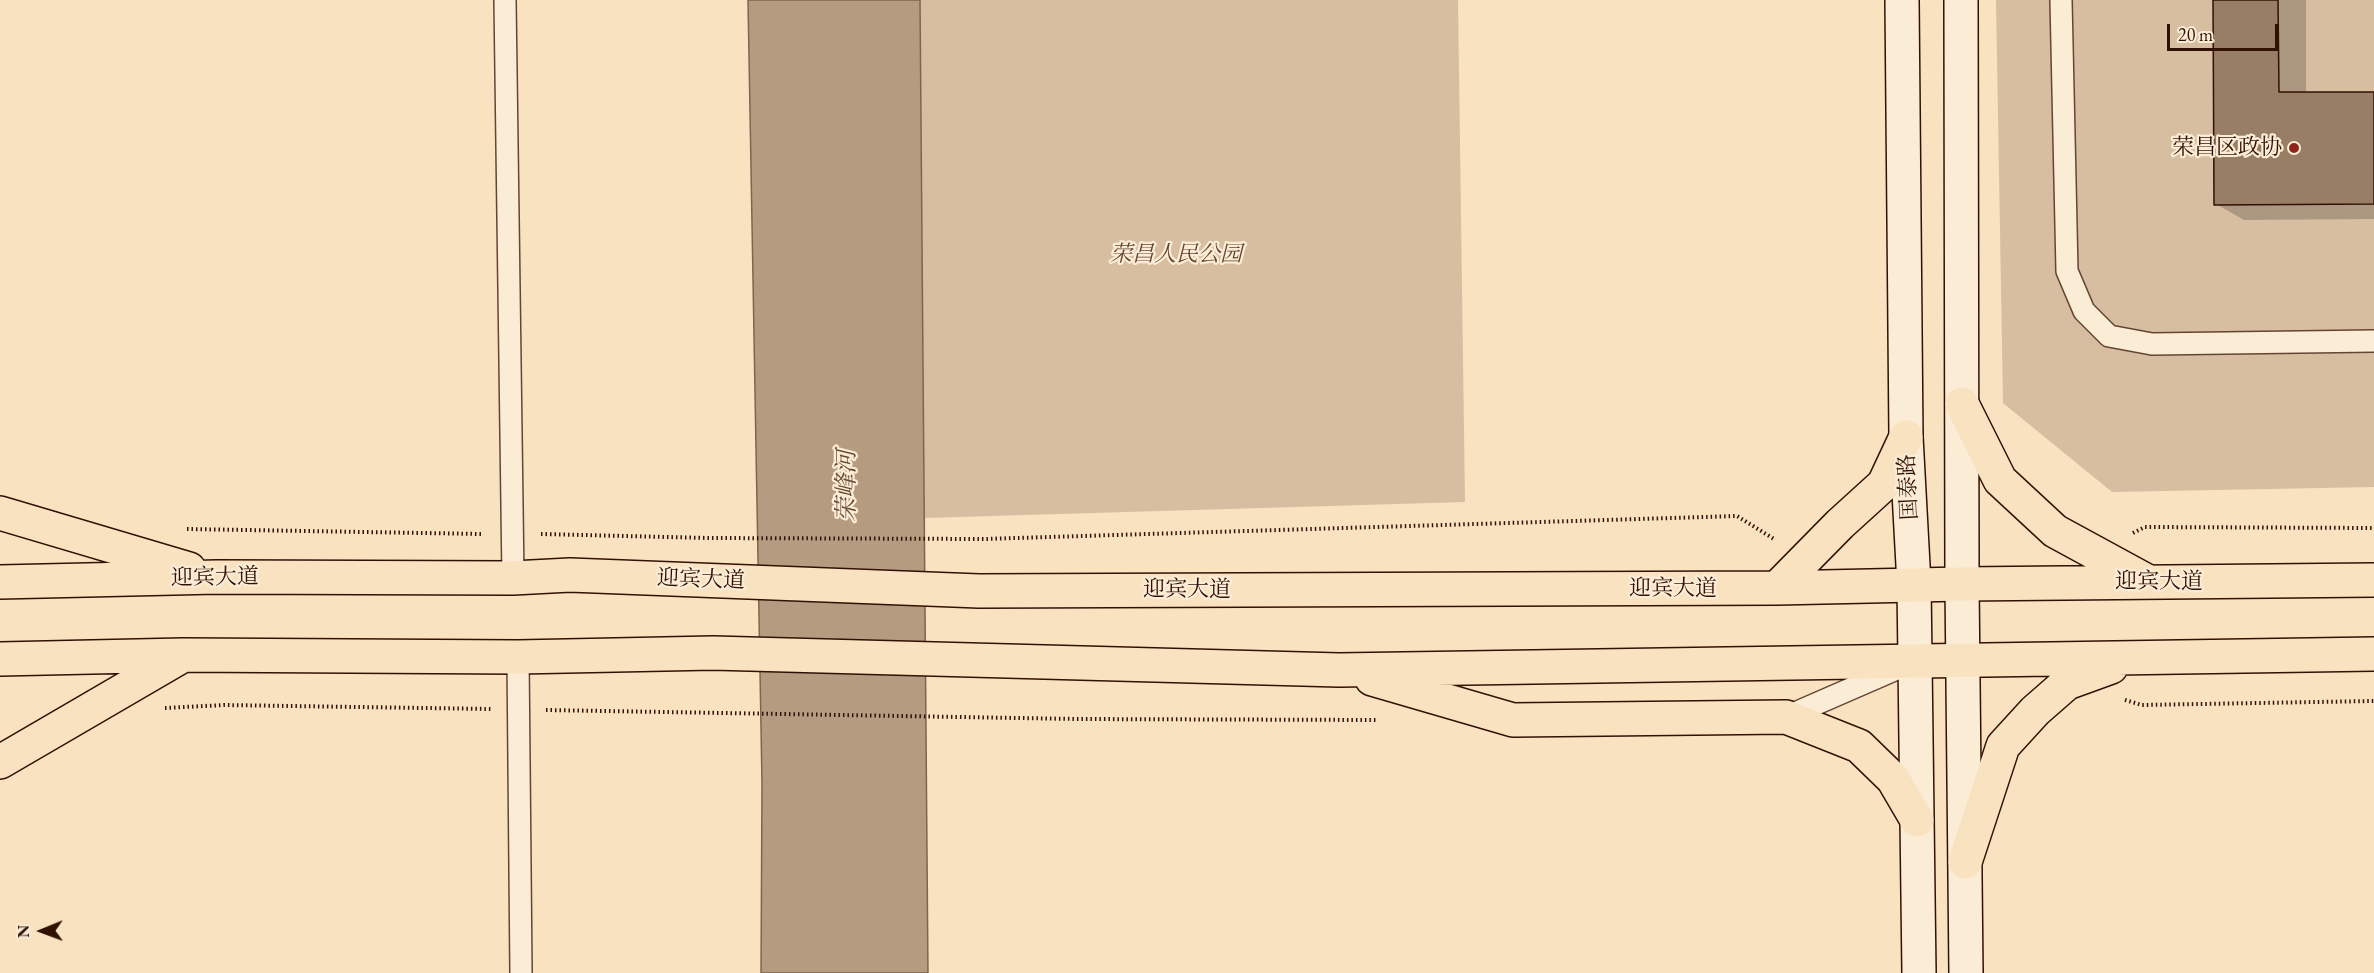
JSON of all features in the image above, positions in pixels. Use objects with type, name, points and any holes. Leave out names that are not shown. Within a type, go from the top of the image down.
[{"type":"main road","name":"国泰路","points":[[1902,0],[1906,437],[1914,584],[1919,973]]},
{"type":"main road","points":[[1961,0],[1962,660],[1966,973]]},
{"type":"main road","points":[[1962,404],[2000,480],[2055,531],[2150,582]]},
{"type":"main road","points":[[1778,588],[1840,524],[1884,484],[1906,437]]},
{"type":"main road","points":[[0,513],[217,577]]},
{"type":"main road","name":"迎宾大道","points":[[0,582],[217,577],[513,578],[570,575],[979,591],[1778,588],[1914,584],[2374,580]]},
{"type":"main road","points":[[0,659],[183,655],[518,657],[713,653],[1339,670],[2374,654]]},
{"type":"main road","points":[[0,762],[183,655]]},
{"type":"main road","points":[[1965,862],[2003,746],[2035,711],[2067,683],[2136,657]]},
{"type":"main road","points":[[1339,670],[1513,720],[1786,717],[1859,746],[1893,779],[1917,820]]},
{"type":"lane","points":[[505,0],[513,578]]},
{"type":"lane","points":[[2061,0],[2067,271],[2084,311],[2109,336],[2152,344],[2374,341]]},
{"type":"lane","points":[[518,657],[521,973]]},
{"type":"lane","points":[[1786,717],[1915,661]]},
{"type":"path","points":[[180,529],[561,533],[709,538],[984,539],[1737,516],[1806,558]]},
{"type":"path","points":[[2095,553],[2145,527],[2374,528]]},
{"type":"path","points":[[2120,698],[2142,705],[2374,701]]},
{"type":"path","points":[[155,709],[224,705],[986,717],[1384,720]]},
{"type":"green space","name":"荣昌人民公园","points":[[916,0],[1458,0],[1465,502],[924,518]]},
{"type":"green space","points":[[1996,0],[2374,0],[2374,487],[2112,492],[2003,403]]},
{"type":"water","name":"荣峰河","points":[[748,0],[920,0],[928,973],[761,973],[762,783]]},
{"type":"building","name":"荣昌区政协","points":[[2213,0],[2278,0],[2279,92],[2374,92],[2374,204],[2214,205]]},
{"type":"place","name":"荣昌区政协","points":[[2294,148]]}]
